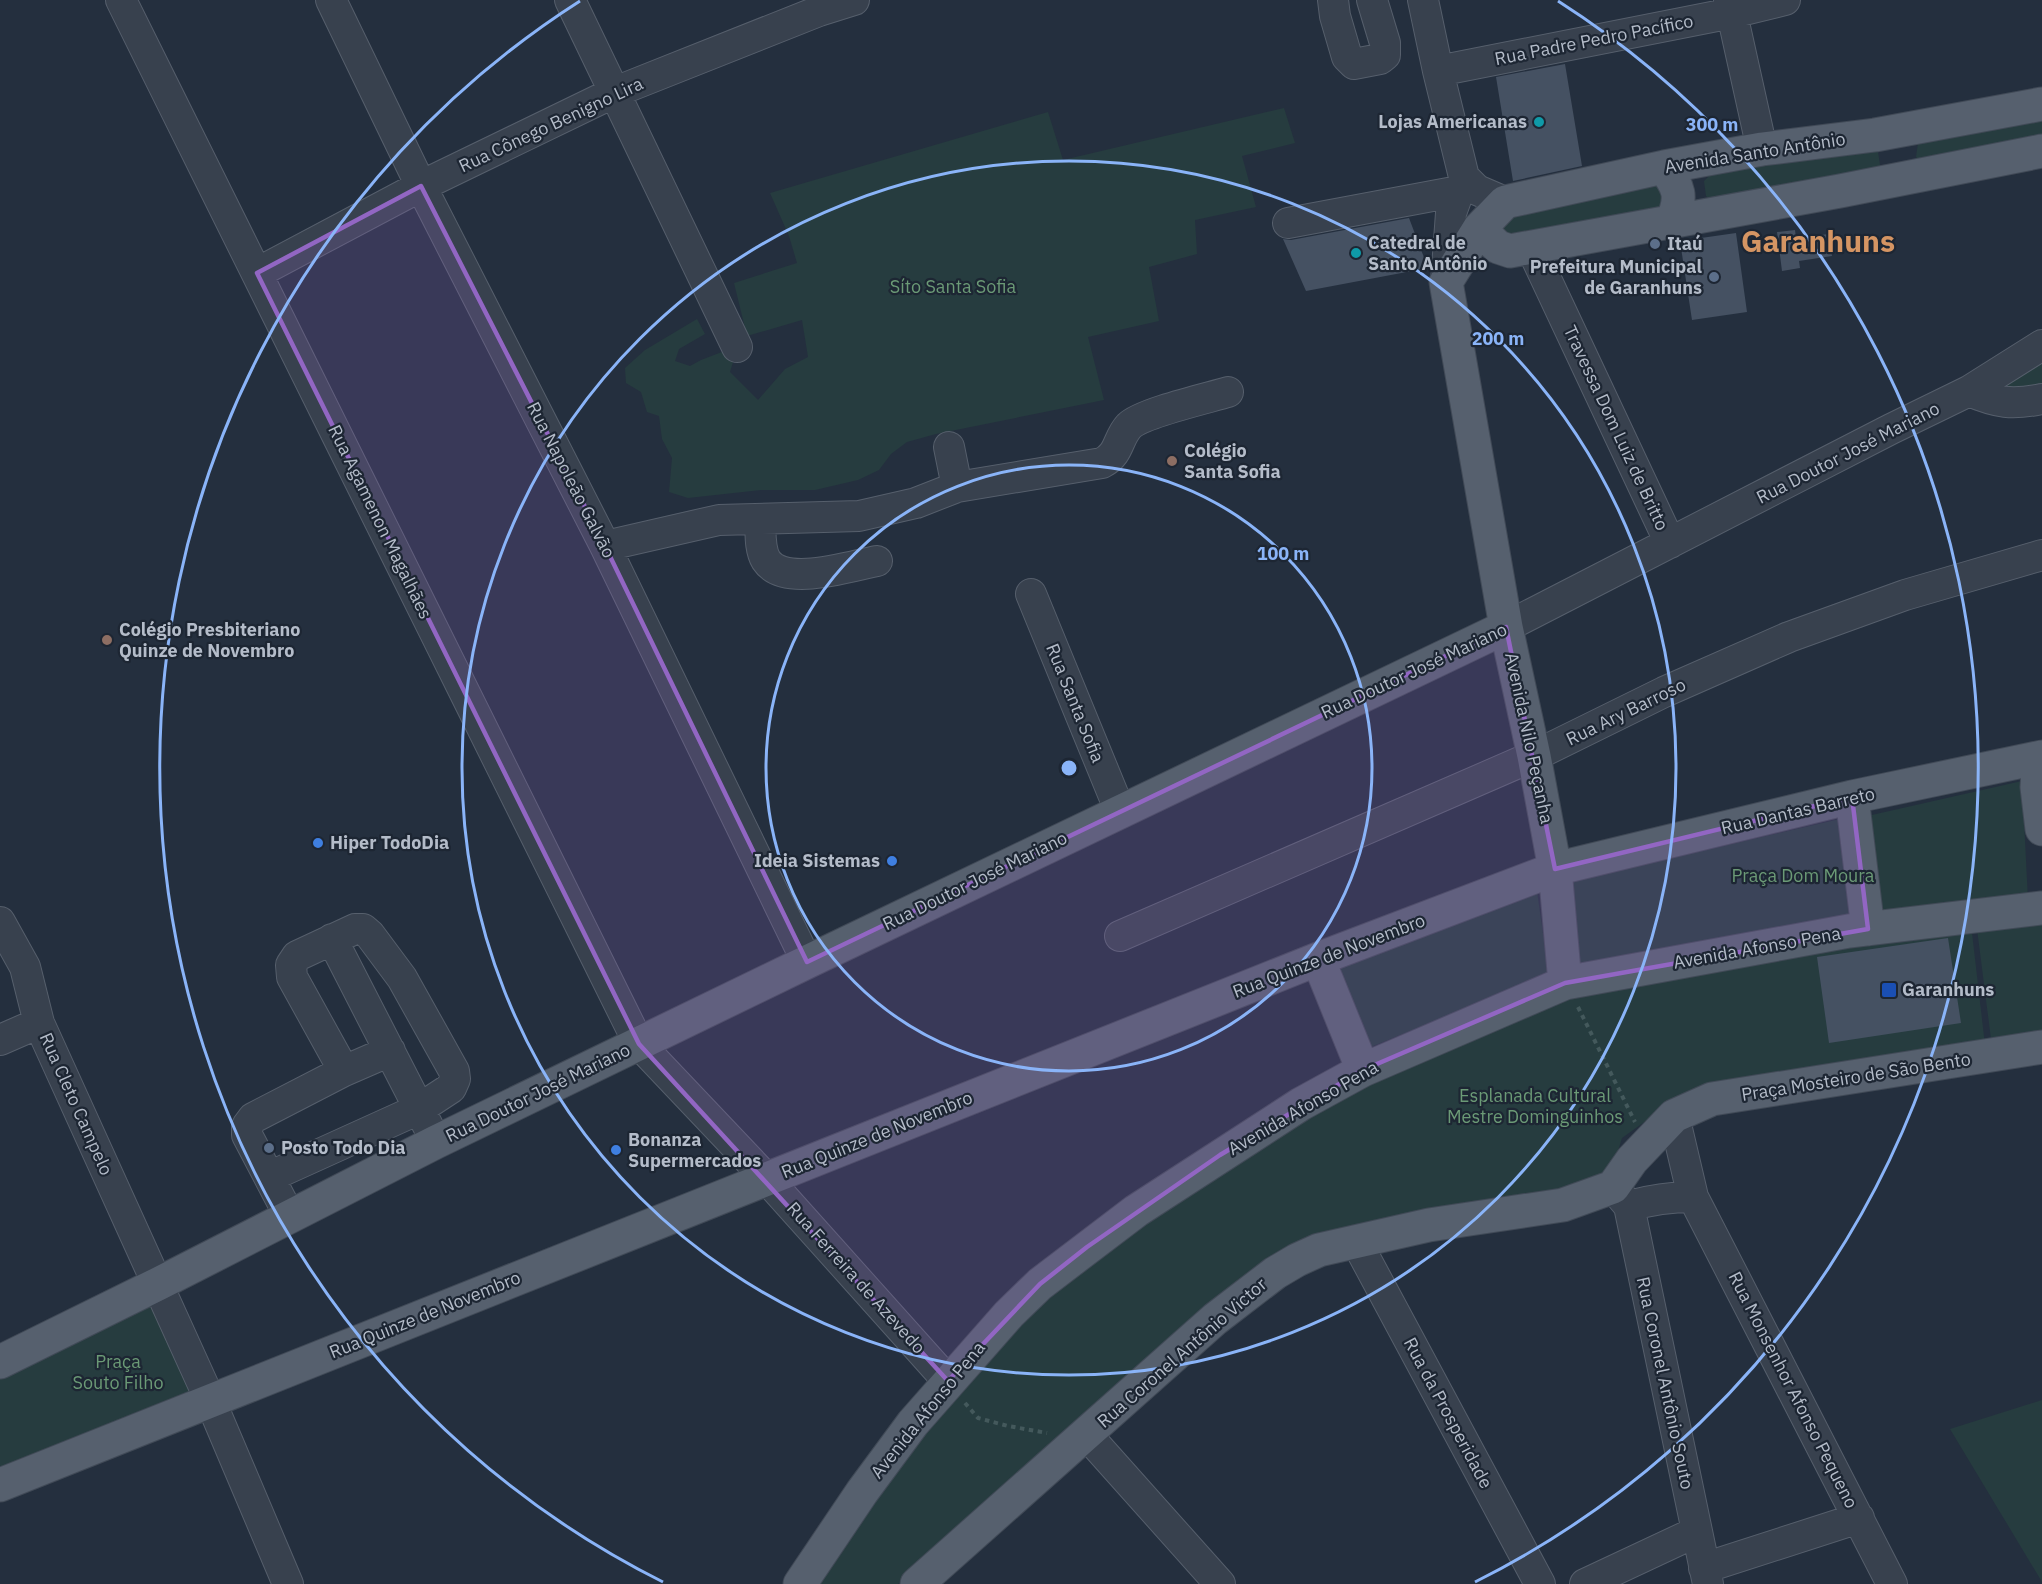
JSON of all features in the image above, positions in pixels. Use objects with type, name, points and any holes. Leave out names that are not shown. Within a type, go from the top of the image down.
[{"type":"main road","name":"Avenida Santo Antônio","points":[[1505,202],[1664,166],[1762,149],[1875,135],[2042,104]]},
{"type":"main road","points":[[1916,128],[1912,152],[1923,174]]},
{"type":"main road","points":[[1875,135],[1884,147],[1887,157],[1885,181]]},
{"type":"main road","points":[[1479,229],[1503,250],[1510,251],[2042,151]]},
{"type":"main road","points":[[1703,160],[1701,192],[1704,200],[1719,213]]},
{"type":"main road","points":[[1664,166],[1675,182],[1679,195],[1678,207],[1672,221]]},
{"type":"main road","points":[[1446,282],[1479,229],[1505,202]]},
{"type":"main road","name":"Avenida Nilo Peçanha","points":[[1446,282],[1506,627],[1534,756],[1554,869],[1570,992]]},
{"type":"main road","name":"Rua Doutor José Mariano","points":[[0,1362],[436,1142],[1506,627]]},
{"type":"main road","points":[[2040,758],[2037,787],[2042,829]]},
{"type":"main road","name":"Rua Dantas Barreto","points":[[1554,869],[1851,797],[2040,758]]},
{"type":"main road","points":[[1851,797],[1868,929]]},
{"type":"main road","name":"Rua Quinze de Novembro","points":[[0,1485],[1318,960],[1554,869]]},
{"type":"main road","name":"Avenida Afonso Pena","points":[[800,1584],[862,1492],[914,1423],[954,1389],[1024,1299],[1040,1284],[1087,1247],[1220,1155],[1301,1104],[1363,1070],[1570,992],[1848,931],[2042,908]]},
{"type":"main road","points":[[1318,960],[1363,1070]]},
{"type":"main road","name":"Praça Mosteiro de São Bento","points":[[1674,1116],[1712,1099],[2042,1047]]},
{"type":"main road","points":[[1621,1197],[1646,1144],[1674,1116]]},
{"type":"main road","name":"Rua Coronel Antônio Victor","points":[[917,1584],[1215,1319],[1255,1287],[1297,1260],[1319,1250],[1429,1225],[1621,1197]]},
{"type":"street","name":"Rua Agamenon Magalhães","points":[[121,0],[639,1044]]},
{"type":"street","name":"Rua Napoleão Galvão","points":[[331,0],[421,186],[605,546],[807,962]]},
{"type":"street","points":[[570,0],[737,347]]},
{"type":"street","name":"Rua Cônego Benigno Lira","points":[[257,273],[421,186],[615,92],[817,6],[854,0]]},
{"type":"street","points":[[1334,0],[1335,16],[1347,57],[1354,64],[1385,56],[1385,43],[1372,0]]},
{"type":"street","points":[[1423,0],[1462,184],[1479,229]]},
{"type":"street","name":"Rua Padre Pedro Pacífico","points":[[1438,71],[1730,6],[1785,0]]},
{"type":"street","points":[[1730,6],[1762,149]]},
{"type":"street","points":[[1446,282],[1451,213],[1462,184]]},
{"type":"street","points":[[1288,223],[1462,184],[1505,202]]},
{"type":"street","name":"Travessa Dom Luiz de Britto","points":[[1531,247],[1670,543]]},
{"type":"street","name":"Rua Doutor José Mariano","points":[[1506,627],[1891,429],[1960,396],[2042,345]]},
{"type":"street","points":[[605,546],[719,520],[859,516],[916,503],[957,487],[1102,463],[1112,458],[1130,425],[1144,417],[1228,392]]},
{"type":"street","points":[[1960,396],[2017,404],[2042,399]]},
{"type":"street","points":[[949,447],[957,487]]},
{"type":"street","points":[[760,519],[762,546],[766,560],[777,570],[792,574],[813,574],[877,561]]},
{"type":"street","name":"Rua Ary Barroso","points":[[1120,936],[1534,756],[1664,692],[1790,637],[1905,595],[2042,555]]},
{"type":"street","name":"Rua Santa Sofia","points":[[1031,594],[1120,812]]},
{"type":"street","name":"Rua Cleto Campelo","points":[[0,922],[26,967],[39,1023],[210,1400]]},
{"type":"street","points":[[269,1177],[419,1109],[451,1088],[455,1079],[454,1071],[402,978],[363,929],[355,929],[297,956],[291,965],[292,977],[344,1071]]},
{"type":"street","points":[[332,939],[436,1142]]},
{"type":"street","points":[[0,1041],[39,1023]]},
{"type":"street","name":"Rua Ferreira de Azevedo","points":[[639,1044],[767,1179],[954,1389]]},
{"type":"street","points":[[290,1216],[247,1135],[247,1126],[253,1118],[344,1071],[390,1051]]},
{"type":"street","name":"Rua Monsenhor Afonso Pequeno","points":[[1674,1116],[1693,1197],[1893,1584]]},
{"type":"street","points":[[1621,1197],[1647,1200],[1693,1197]]},
{"type":"street","name":"Rua Coronel Antônio Souto","points":[[1621,1197],[1706,1576]]},
{"type":"street","name":"Rua da Prosperidade","points":[[1356,1241],[1540,1584]]},
{"type":"street","points":[[210,1400],[288,1584]]},
{"type":"street","points":[[1087,1435],[1220,1584]]},
{"type":"street","points":[[1706,1576],[1859,1518]]},
{"type":"street","points":[[1585,1584],[1696,1532]]},
{"type":"path","points":[[1570,992],[1646,1144]]},
{"type":"path","points":[[954,1389],[978,1418],[992,1423],[1047,1433],[1087,1435]]},
{"type":"highlighted area","points":[[421,186],[605,546],[807,962],[1506,627],[1555,869],[1852,797],[1868,929],[1565,983],[1363,1070],[1220,1155],[1087,1247],[1040,1284],[948,1381],[639,1044],[257,273]]},
{"type":"green space","name":"Síto Santa Sofia","points":[[1284,108],[1295,143],[1242,156],[1256,207],[1195,220],[1197,254],[1149,267],[1159,321],[1088,337],[1104,400],[907,442],[891,454],[879,470],[858,480],[815,490],[761,490],[688,498],[669,492],[672,458],[662,439],[659,416],[647,412],[641,392],[626,383],[625,368],[645,350],[697,319],[705,334],[679,349],[675,361],[690,366],[727,350],[733,362],[730,372],[758,400],[785,369],[808,357],[802,320],[747,336],[734,283],[797,263],[789,236],[770,193],[1048,112],[1063,160]]},
{"type":"green space","points":[[2042,112],[2042,145],[1925,168],[1916,157],[1918,143]]},
{"type":"green space","points":[[1865,144],[1878,152],[1881,171],[1719,208],[1706,196],[1704,181],[1714,171]]},
{"type":"green space","points":[[1663,180],[1674,210],[1506,247],[1487,230],[1504,210]]},
{"type":"green space","points":[[2042,361],[2042,397],[2000,390]]},
{"type":"green space","points":[[2022,781],[2028,900],[1875,918],[1863,817]]},
{"type":"green space","name":"Praça Dom Moura","points":[[1844,818],[1858,915],[1578,970],[1560,884]]},
{"type":"green space","points":[[1537,891],[1549,975],[1361,1051],[1334,966]]},
{"type":"green space","points":[[2042,915],[2042,1040],[1992,1047],[1976,921]]},
{"type":"green space","name":"Esplanada Cultural Mestre Dominguinhos","points":[[1971,924],[1985,1045],[1654,1115],[1622,1138],[1609,1180],[1231,1290],[898,1584],[819,1584],[945,1400],[1041,1298],[1294,1116],[1565,992]]},
{"type":"green space","name":"Praça Souto Filho","points":[[150,1294],[203,1398],[0,1480],[0,1368]]},
{"type":"green space","points":[[2042,1400],[2042,1582],[1950,1429]]},
{"type":"building","name":"Lojas Americanas","points":[[1565,64],[1582,166],[1513,181],[1496,77]]},
{"type":"building","name":"Catedral de Santo Antônio","points":[[1409,218],[1428,268],[1306,291],[1283,239],[1291,240]]},
{"type":"building","points":[[1795,230],[1796,238],[1829,234],[1832,256],[1799,261],[1800,268],[1782,271],[1777,232]]},
{"type":"building","name":"Prefeitura Municipal de Garanhuns","points":[[1736,233],[1747,312],[1692,320],[1680,241]]},
{"type":"building","name":"Garanhuns","points":[[1948,938],[1961,1023],[1829,1043],[1817,957]]},
{"type":"place","name":"Lojas Americanas","points":[[1539,122]]},
{"type":"place","name":"Itaú","points":[[1655,244]]},
{"type":"place","name":"Catedral de Santo Antônio","points":[[1356,253]]},
{"type":"place","name":"Prefeitura Municipal de Garanhuns","points":[[1714,277]]},
{"type":"place","name":"Colégio Santa Sofia","points":[[1172,461]]},
{"type":"place","name":"Colégio Presbiteriano Quinze de Novembro","points":[[107,640]]},
{"type":"place","name":"Hiper TodoDia","points":[[318,843]]},
{"type":"place","name":"Ideia Sistemas","points":[[892,861]]},
{"type":"place","name":"Garanhuns","points":[[1889,990]]},
{"type":"place","name":"Posto Todo Dia","points":[[269,1148]]},
{"type":"place","name":"Bonanza Supermercados","points":[[616,1150]]},
{"type":"district","name":"Garanhuns","points":[[1818,242]]}]
